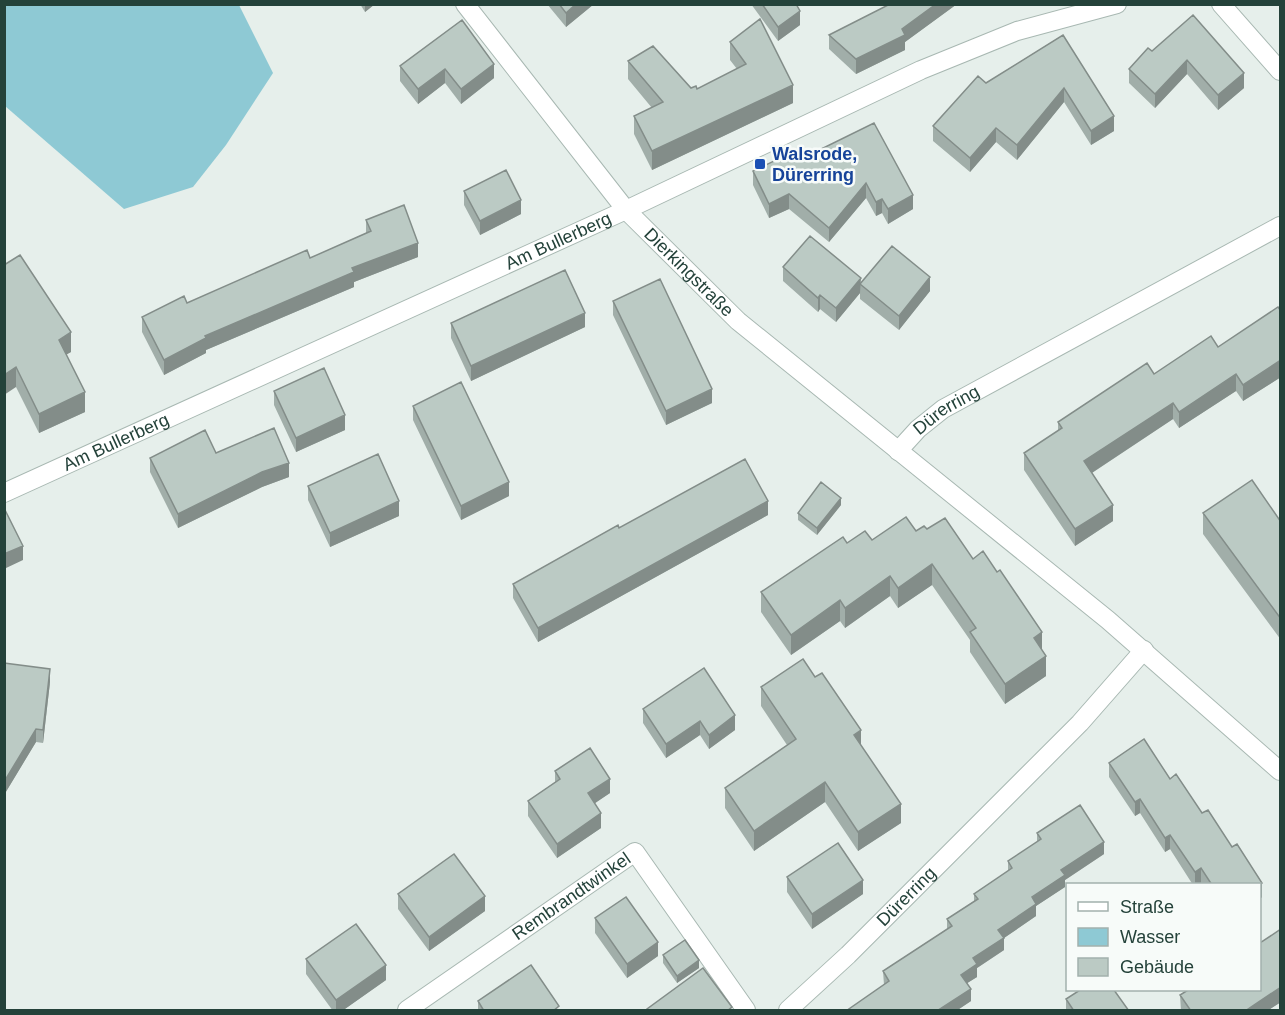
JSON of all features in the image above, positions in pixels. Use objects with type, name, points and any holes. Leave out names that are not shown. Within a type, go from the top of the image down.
[{"type":"street","name":"Dierkingstraße","points":[[465,4],[626,210],[738,321],[898,451]]},
{"type":"street","name":"Am Bullerberg","points":[[4,493],[626,210],[921,70],[1017,31],[1117,4]]},
{"type":"street","points":[[1221,4],[1281,71]]},
{"type":"street","name":"Dürerring","points":[[1281,226],[944,409],[918,429],[898,451],[1144,650],[1281,771]]},
{"type":"street","name":"Dürerring","points":[[788,1011],[856,947],[1080,723],[1144,650]]},
{"type":"street","name":"Rembrandtwinkel","points":[[407,1011],[634,852],[746,1011]]},
{"type":"water","points":[[5,4],[239,5],[273,73],[226,145],[193,187],[124,209],[5,106]]},
{"type":"building","points":[[559,4],[576,4],[566,13]]},
{"type":"building","points":[[762,4],[796,4],[800,11],[778,27]]},
{"type":"building","points":[[890,4],[936,4],[902,29],[905,35],[856,59],[829,35]]},
{"type":"building","points":[[1193,15],[1244,73],[1218,95],[1187,60],[1155,94],[1129,69],[1148,48],[1152,51]]},
{"type":"building","points":[[760,19],[793,85],[652,151],[634,116],[663,102],[628,61],[653,46],[691,88],[696,86],[697,89],[746,64],[730,42]]},
{"type":"building","points":[[462,20],[494,64],[461,89],[445,69],[418,89],[400,66]]},
{"type":"building","points":[[1063,35],[1114,116],[1091,131],[1064,88],[1017,145],[996,128],[970,158],[933,126],[978,76],[986,83]]},
{"type":"building","points":[[874,123],[913,195],[888,209],[882,199],[876,202],[866,183],[829,228],[789,194],[769,204],[753,171],[795,151],[799,160]]},
{"type":"building","points":[[506,170],[521,200],[480,221],[464,191]]},
{"type":"building","points":[[404,205],[418,243],[352,268],[354,272],[205,336],[206,338],[164,360],[142,317],[184,296],[187,303],[307,250],[310,258],[371,231],[366,220]]},
{"type":"building","points":[[810,236],[861,278],[836,308],[820,295],[818,298],[783,267]]},
{"type":"building","points":[[892,246],[930,277],[899,316],[860,284]]},
{"type":"building","points":[[20,255],[71,332],[59,340],[85,392],[39,414],[16,367],[4,375],[4,265]]},
{"type":"building","points":[[565,270],[585,313],[471,366],[451,323]]},
{"type":"building","points":[[660,279],[712,389],[666,411],[613,301]]},
{"type":"building","points":[[1278,307],[1281,311],[1281,360],[1243,385],[1236,374],[1179,412],[1173,403],[1084,461],[1113,505],[1075,529],[1024,453],[1062,428],[1058,422],[1147,363],[1154,374],[1211,336],[1218,347]]},
{"type":"building","points":[[324,368],[345,415],[296,438],[274,391]]},
{"type":"building","points":[[461,382],[509,482],[461,506],[413,406]]},
{"type":"building","points":[[274,428],[289,463],[262,472],[178,514],[150,458],[205,430],[216,453]]},
{"type":"building","points":[[378,454],[399,501],[330,533],[308,486]]},
{"type":"building","points":[[745,459],[768,501],[538,628],[513,584],[618,525],[619,528]]},
{"type":"building","points":[[1252,480],[1281,522],[1281,619],[1203,513]]},
{"type":"building","points":[[821,482],[841,498],[817,528],[798,513]]},
{"type":"building","points":[[4,508],[23,546],[4,554]]},
{"type":"building","points":[[906,517],[916,531],[924,526],[927,529],[945,518],[973,559],[983,551],[997,572],[1000,570],[1042,632],[1034,638],[1046,656],[1005,684],[970,632],[976,628],[932,564],[898,588],[890,576],[845,608],[840,600],[791,635],[761,592],[843,537],[847,543],[865,531],[872,540]]},
{"type":"building","points":[[803,659],[815,677],[822,673],[861,730],[854,735],[901,804],[858,832],[825,782],[754,831],[725,788],[796,739],[761,687]]},
{"type":"building","points":[[4,663],[50,669],[43,730],[36,729],[4,782]]},
{"type":"building","points":[[704,668],[735,715],[709,735],[700,721],[666,744],[643,709]]},
{"type":"building","points":[[1144,739],[1170,779],[1176,774],[1202,813],[1208,810],[1232,847],[1237,844],[1262,883],[1211,883],[1201,868],[1195,872],[1170,835],[1165,838],[1140,799],[1135,802],[1109,763]]},
{"type":"building","points":[[590,748],[610,779],[588,793],[601,813],[557,844],[528,801],[560,779],[555,771]]},
{"type":"building","points":[[1080,805],[1104,842],[1061,870],[1065,875],[1032,897],[1036,904],[998,930],[1004,938],[973,958],[977,964],[961,975],[971,989],[937,1011],[846,1011],[889,981],[883,971],[952,926],[947,919],[978,899],[974,894],[1012,868],[1008,861],[1041,839],[1037,833]]},
{"type":"building","points":[[838,843],[863,880],[812,914],[787,877]]},
{"type":"building","points":[[454,854],[485,896],[429,937],[398,894]]},
{"type":"building","points":[[626,897],[658,942],[627,964],[595,918]]},
{"type":"building","points":[[356,924],[386,965],[336,1000],[306,959]]},
{"type":"building","points":[[1281,929],[1281,987],[1245,1011],[1191,1011],[1180,995],[1186,991],[1261,991],[1261,942]]},
{"type":"building","points":[[685,940],[699,960],[677,976],[663,955]]},
{"type":"building","points":[[531,965],[559,1006],[553,1011],[484,1011],[478,1001]]},
{"type":"building","points":[[703,968],[732,1007],[727,1011],[648,1011],[647,1009]]},
{"type":"building","points":[[1078,991],[1115,991],[1129,1011],[1074,1011],[1066,999]]},
{"type":"place","name":"Walsrode, Dürerring","points":[[760,164]]}]
